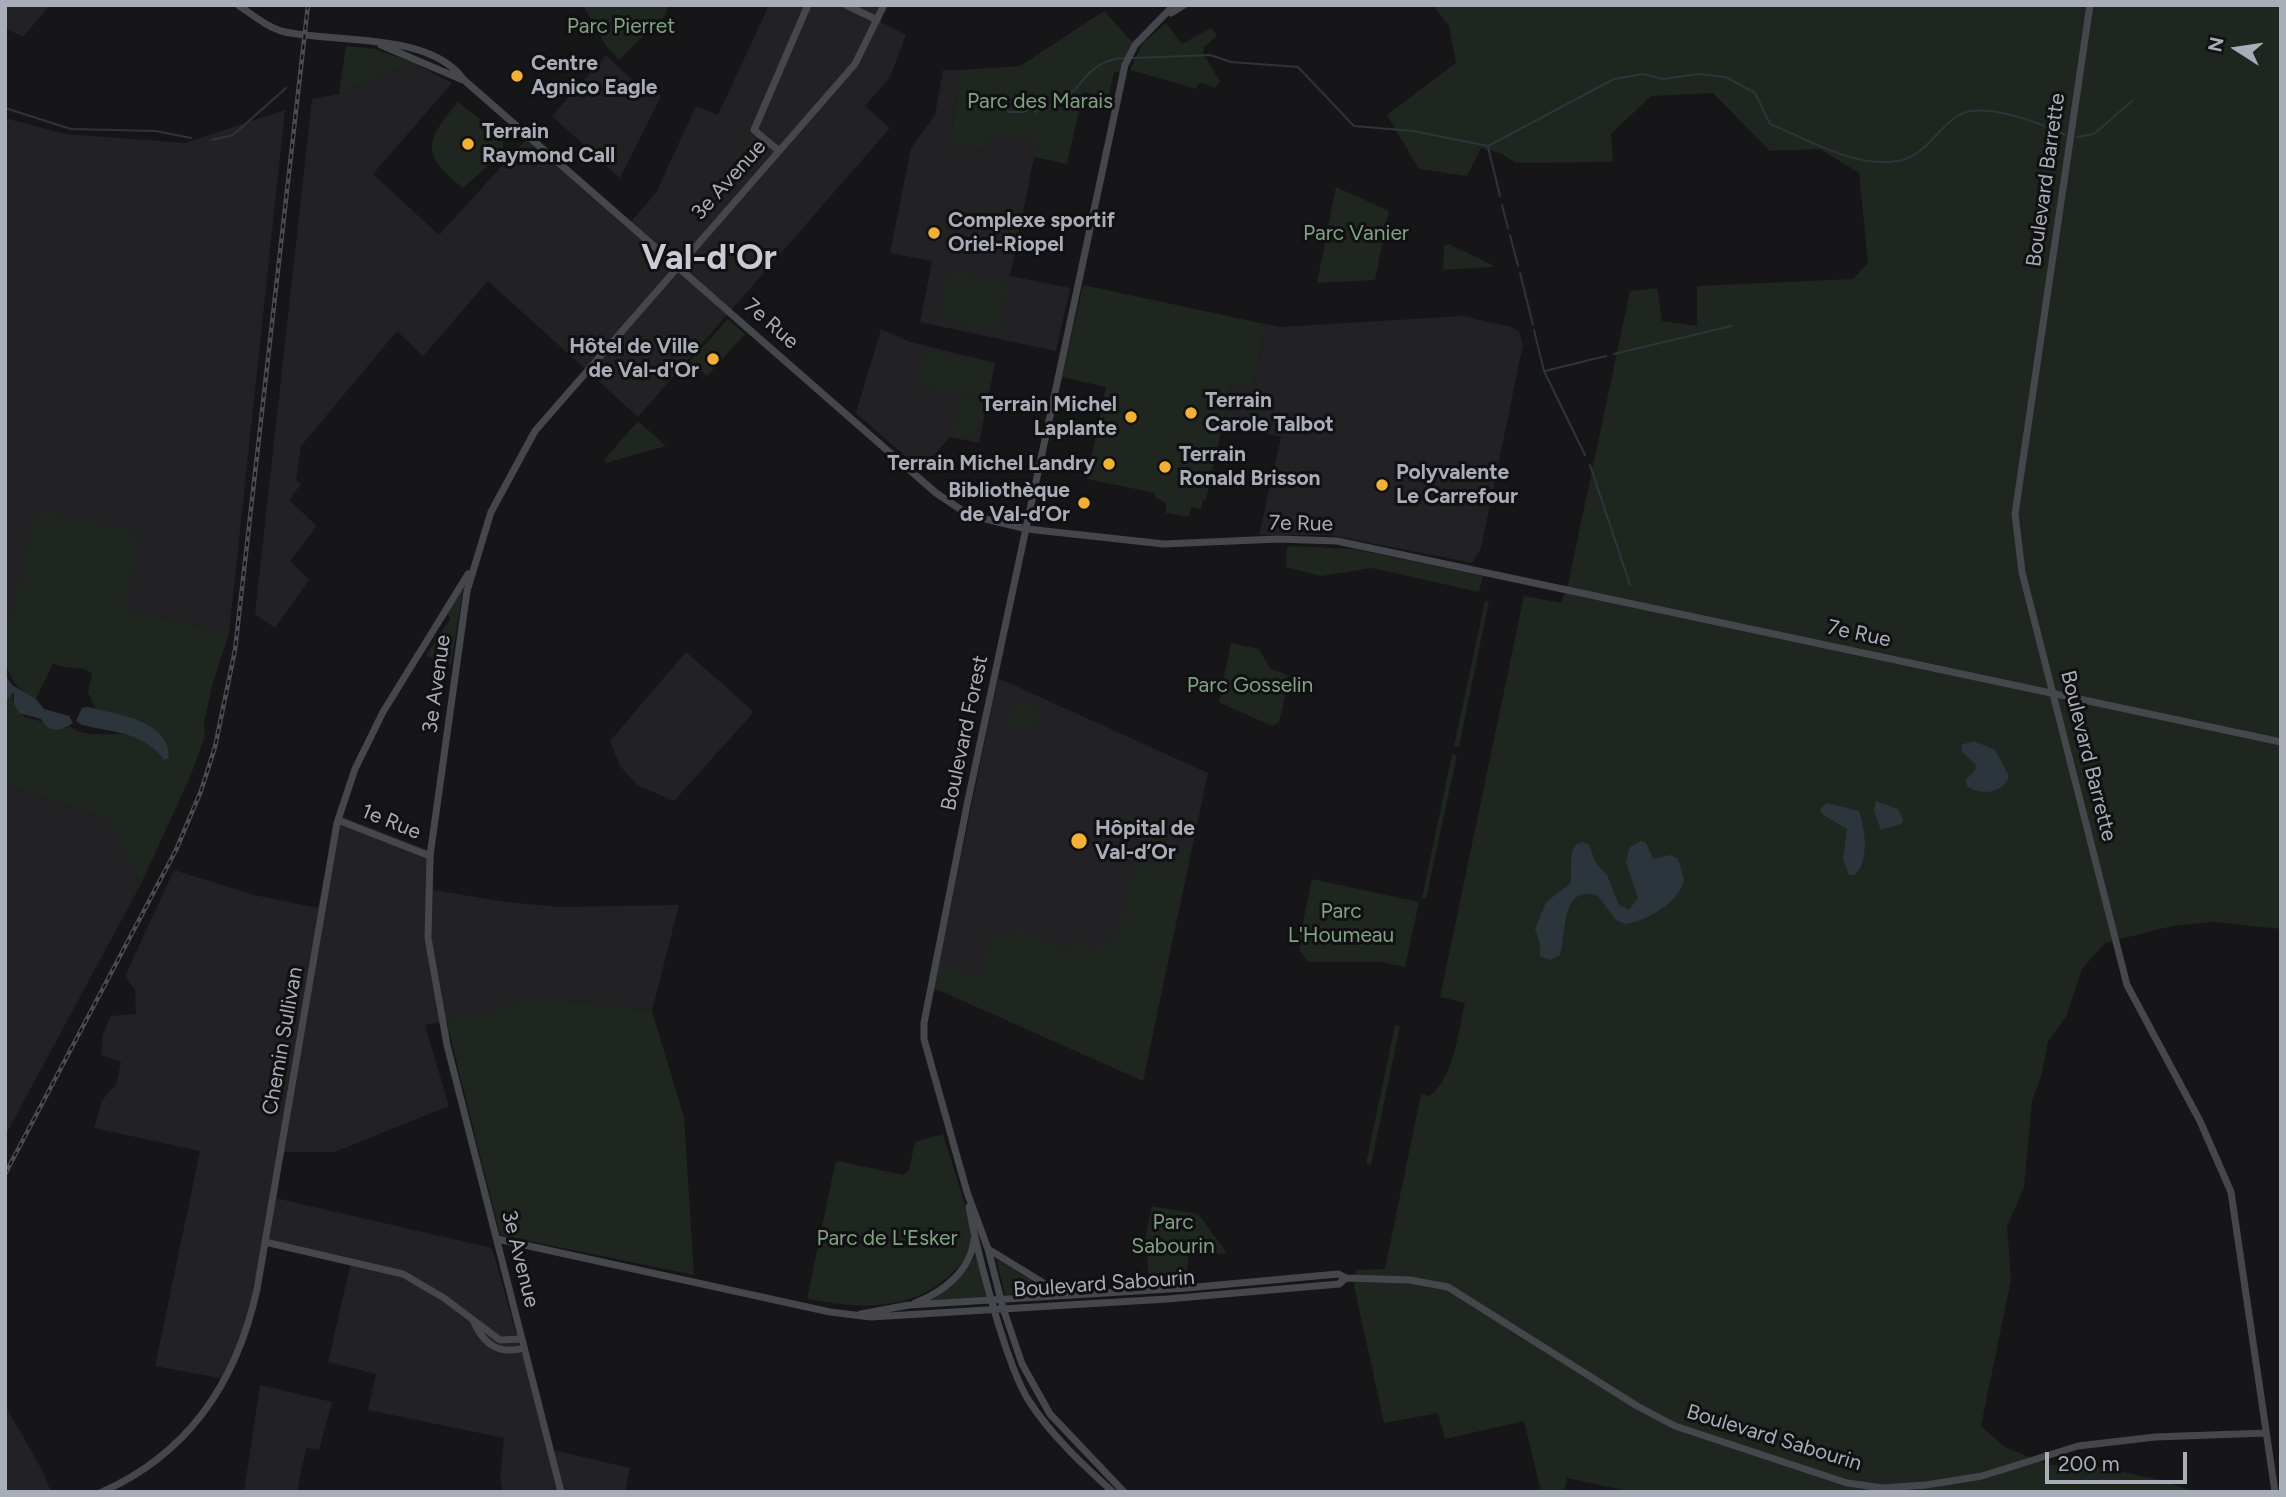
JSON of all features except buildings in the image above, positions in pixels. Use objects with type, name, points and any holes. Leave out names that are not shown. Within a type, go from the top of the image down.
[{"type":"street","name":"7e Rue","points":[[238,5],[276,29],[405,46],[457,70],[464,80],[678,264],[946,502],[987,521],[1027,529],[1164,544],[1278,539],[1337,541],[2281,742]]},
{"type":"street","points":[[779,151],[754,130],[808,5]]},
{"type":"street","points":[[846,5],[877,20]]},
{"type":"street","name":"3e Avenue","points":[[561,1492],[447,1045],[428,937],[430,856],[472,567],[491,512],[535,431],[855,64],[884,5]]},
{"type":"street","points":[[1161,19],[1174,5]]},
{"type":"street","points":[[1161,19],[1184,5]]},
{"type":"street","name":"Boulevard Barrette","points":[[2090,5],[2015,514],[2022,572],[2127,985],[2200,1121],[2231,1192],[2275,1492]]},
{"type":"street","name":"Boulevard Forest","points":[[1124,1492],[1049,1414],[1035,1392],[998,1304],[988,1249],[967,1192],[924,1039],[923,1023],[1125,65],[1135,45],[1161,19]]},
{"type":"street","name":"Chemin Sullivan","points":[[102,1492],[144,1468],[202,1416],[219,1392],[237,1355],[251,1315],[265,1242],[338,820],[360,758],[383,712],[472,567]]},
{"type":"street","name":"1e Rue","points":[[338,820],[430,856]]},
{"type":"street","name":"Boulevard Forest","points":[[967,1192],[975,1234],[1027,1398],[1042,1421],[1113,1492]]},
{"type":"street","points":[[909,1305],[943,1289],[965,1268],[972,1255],[975,1234]]},
{"type":"street","name":"Boulevard Sabourin","points":[[497,1239],[830,1312],[888,1317],[1064,1295],[1338,1274],[1346,1278],[1410,1280],[1448,1287],[1637,1406],[1675,1426],[1847,1483],[1883,1488],[1926,1485],[1982,1476],[2078,1446],[2155,1437],[2266,1433]]},
{"type":"street","points":[[265,1242],[380,1266],[427,1286],[505,1342],[522,1339]]},
{"type":"street","points":[[988,1249],[1064,1295]]},
{"type":"street","name":"Boulevard Sabourin","points":[[862,1314],[909,1305],[998,1304],[1325,1285],[1339,1284],[1346,1278]]},
{"type":"street","points":[[474,1321],[478,1331],[496,1349],[508,1351],[524,1348]]},
{"type":"shaded area","points":[[5,5],[50,5],[23,37],[5,28]]},
{"type":"shaded area","points":[[769,5],[881,5],[875,19],[906,35],[890,77],[865,106],[890,128],[638,417],[488,281],[423,356],[397,331],[301,446],[296,480],[301,484],[289,500],[317,526],[290,561],[309,580],[275,628],[255,614],[312,99],[339,94],[412,62],[452,83],[373,174],[439,235],[530,135],[628,225],[656,193],[696,106],[718,115]]},
{"type":"shaded area","points":[[606,55],[630,78],[661,96],[620,178],[552,116]]},
{"type":"shaded area","points":[[943,70],[960,70],[950,144],[982,150],[994,135],[1037,143],[1010,276],[1070,288],[1056,351],[920,322],[932,261],[890,253],[911,148],[935,115]]},
{"type":"shaded area","points":[[285,110],[229,633],[123,609],[36,511],[10,617],[5,616],[5,118],[65,134],[185,143]]},
{"type":"shaded area","name":"Polyvalente Le Carrefour","points":[[1462,316],[1512,327],[1519,332],[1523,345],[1481,548],[1472,563],[1330,535],[1259,535],[1281,437],[1223,425],[1232,380],[1254,385],[1265,324],[1280,327]]},
{"type":"shaded area","points":[[881,329],[910,342],[995,363],[979,443],[950,437],[921,470],[856,413]]},
{"type":"shaded area","points":[[686,652],[752,710],[752,714],[674,801],[637,785],[620,766],[610,741]]},
{"type":"shaded area","points":[[5,675],[12,685],[36,699],[44,709],[69,716],[73,723],[55,730],[47,727],[41,719],[19,713],[14,704],[14,692],[5,702]]},
{"type":"shaded area","name":"Hôpital de Val-d’Or","points":[[998,678],[1208,773],[1143,1081],[934,988]]},
{"type":"shaded area","points":[[82,708],[126,716],[151,727],[161,735],[167,745],[169,758],[164,760],[148,744],[128,735],[82,725],[76,721]]},
{"type":"shaded area","points":[[1974,741],[1995,750],[2009,776],[1997,790],[1985,792],[1967,786],[1966,780],[1976,765],[1962,751],[1961,745]]},
{"type":"shaded area","points":[[5,785],[107,818],[141,884],[5,1136]]},
{"type":"shaded area","points":[[1876,801],[1898,809],[1903,819],[1901,824],[1881,830],[1874,811]]},
{"type":"shaded area","points":[[1827,803],[1859,811],[1864,835],[1864,853],[1863,861],[1855,875],[1849,875],[1843,859],[1847,829],[1822,814],[1820,809]]},
{"type":"shaded area","points":[[337,815],[434,852],[433,890],[506,902],[560,907],[679,905],[652,1011],[538,996],[487,1013],[425,1025],[449,1106],[335,1152],[278,1152],[271,1197],[492,1248],[549,1449],[630,1468],[625,1492],[503,1492],[500,1477],[504,1438],[368,1410],[376,1374],[328,1362],[352,1258],[264,1240],[240,1347],[225,1379],[155,1366],[200,1151],[94,1128],[102,1100],[116,1085],[121,1062],[101,1055],[103,1034],[111,1016],[136,1014],[135,990],[125,976],[174,870],[254,895],[318,908]]},
{"type":"shaded area","points":[[1641,841],[1646,843],[1653,859],[1670,855],[1678,859],[1684,879],[1670,903],[1652,915],[1625,924],[1616,920],[1597,895],[1585,894],[1577,897],[1567,913],[1560,955],[1550,960],[1540,956],[1540,943],[1535,929],[1546,902],[1571,883],[1571,857],[1575,845],[1582,842],[1589,844],[1595,862],[1607,875],[1619,905],[1629,910],[1638,898],[1626,862],[1630,847]]},
{"type":"shaded area","points":[[260,1385],[332,1402],[319,1450],[306,1448],[297,1492],[244,1492]]},
{"type":"shaded area","points":[[5,1405],[43,1472],[51,1492],[5,1492]]},
{"type":"green space","name":"Parc Pierret","points":[[669,5],[665,15],[619,60],[606,46],[584,7]]},
{"type":"green space","points":[[1433,5],[2281,5],[2281,929],[2214,922],[2172,926],[2105,943],[2082,969],[2066,1017],[2048,1041],[2042,1074],[2032,1101],[2024,1188],[2007,1226],[2011,1280],[1981,1426],[2005,1447],[2048,1465],[2097,1467],[2162,1480],[2194,1492],[1633,1492],[1567,1478],[1564,1492],[1541,1492],[1524,1421],[1445,1439],[1438,1413],[1384,1423],[1354,1286],[1356,1270],[1385,1269],[1421,1094],[1430,1096],[1438,1087],[1454,1053],[1465,1003],[1440,997],[1524,596],[1561,603],[1568,584],[1630,291],[1657,288],[1662,321],[1697,326],[1697,286],[1853,279],[1868,263],[1859,173],[1820,149],[1770,151],[1713,93],[1651,96],[1611,134],[1613,162],[1516,163],[1500,153],[1481,148],[1467,176],[1419,169],[1387,115],[1456,63],[1449,26]]},
{"type":"green space","name":"Parc des Marais","points":[[1104,11],[1135,45],[1124,73],[1114,72],[1109,97],[1083,92],[1067,164],[1034,157],[1036,143],[994,135],[982,150],[950,144],[960,70],[1020,66]]},
{"type":"green space","points":[[1166,23],[1182,44],[1211,28],[1217,36],[1204,47],[1203,54],[1220,81],[1215,88],[1200,82],[1196,89],[1130,70],[1143,43]]},
{"type":"green space","points":[[346,46],[375,49],[412,62],[339,94]]},
{"type":"green space","name":"Terrain Raymond Call","points":[[458,102],[503,137],[503,152],[463,188],[439,165],[432,147],[439,127]]},
{"type":"green space","points":[[753,138],[767,151],[743,178],[744,143]]},
{"type":"green space","name":"Parc Vanier","points":[[1336,187],[1389,211],[1375,280],[1317,283]]},
{"type":"green space","points":[[1448,244],[1493,267],[1443,270],[1444,246]]},
{"type":"green space","points":[[949,271],[1008,284],[998,331],[939,318]]},
{"type":"green space","points":[[1083,285],[1265,324],[1254,385],[1232,381],[1206,500],[1203,500],[1201,509],[1191,507],[1189,517],[1166,513],[1166,503],[1155,497],[1155,493],[1087,479],[1106,387],[1062,377]]},
{"type":"green space","points":[[728,319],[745,334],[707,376],[690,361]]},
{"type":"green space","points":[[925,350],[991,364],[984,399],[918,385]]},
{"type":"green space","points":[[961,398],[983,403],[975,438],[953,433]]},
{"type":"green space","points":[[638,421],[666,446],[606,463],[604,460]]},
{"type":"green space","points":[[36,510],[140,533],[124,609],[229,633],[212,686],[204,723],[205,736],[190,777],[141,884],[107,818],[5,785],[5,702],[12,692],[14,704],[25,717],[66,728],[69,726],[79,732],[129,735],[154,747],[165,760],[169,758],[118,714],[96,709],[88,693],[92,673],[53,663],[36,699],[24,692],[10,675],[5,654],[5,616],[10,616]]},
{"type":"green space","points":[[1287,548],[1353,549],[1483,576],[1479,592],[1372,568],[1321,576],[1286,567]]},
{"type":"green space","points":[[463,589],[451,665],[426,656],[450,619],[447,612]]},
{"type":"green space","points":[[1485,601],[1489,601],[1459,747],[1454,746]]},
{"type":"green space","name":"Parc Gosselin","points":[[1231,643],[1259,649],[1270,668],[1287,675],[1289,681],[1279,722],[1272,726],[1219,702]]},
{"type":"green space","points":[[1015,703],[1040,708],[1035,730],[1007,725]]},
{"type":"green space","points":[[1452,754],[1457,755],[1426,899],[1422,898]]},
{"type":"green space","points":[[1187,845],[1191,846],[1143,1081],[934,988],[939,964],[980,978],[991,935],[1005,937],[1017,929],[1067,952],[1069,941],[1081,944],[1091,952],[1118,935],[1133,869],[1142,862],[1173,868]]},
{"type":"green space","name":"Parc L'Houmeau","points":[[1312,879],[1419,902],[1405,967],[1381,962],[1308,962],[1300,951],[1299,941]]},
{"type":"green space","points":[[538,996],[652,1011],[684,1117],[694,1275],[500,1235],[446,1020],[487,1013]]},
{"type":"green space","points":[[1395,1025],[1400,1026],[1371,1165],[1366,1164]]},
{"type":"green space","name":"Parc de L'Esker","points":[[943,1134],[970,1227],[970,1248],[960,1265],[937,1286],[902,1301],[846,1305],[807,1299],[835,1164],[838,1161],[903,1175],[909,1170],[915,1142]]},
{"type":"green space","name":"Parc Sabourin","points":[[1152,1206],[1198,1214],[1227,1253],[1188,1256],[1187,1283],[1150,1286],[1145,1240]]},
{"type":"green space","points":[[977,1254],[989,1296],[926,1301],[962,1274]]},
{"type":"green space","points":[[996,1259],[1048,1290],[1049,1292],[1005,1295]]},
{"type":"waterway","points":[[1133,58],[1210,55],[1231,62],[1298,67],[1354,126],[1413,131],[1488,146],[1614,79],[1643,74],[1663,79],[1699,74],[1726,77],[1755,93],[1770,124],[1832,151],[1865,160],[1898,161],[1916,154],[1957,116],[1968,112],[2011,115],[2065,135]]},
{"type":"waterway","points":[[970,105],[998,103],[1009,112],[1023,112],[1032,108],[1036,112],[1070,93],[1098,66],[1110,60],[1124,58]]},
{"type":"waterway","points":[[212,140],[233,135],[286,88]]},
{"type":"waterway","points":[[2077,137],[2094,134],[2132,101]]},
{"type":"waterway","points":[[5,108],[71,129],[156,131],[191,138]]},
{"type":"waterway","points":[[1488,147],[1500,196]]},
{"type":"waterway","points":[[1502,205],[1508,228]]},
{"type":"waterway","points":[[1510,235],[1518,266]]},
{"type":"waterway","points":[[1520,273],[1533,325]]},
{"type":"waterway","points":[[1614,354],[1731,326]]},
{"type":"waterway","points":[[1534,330],[1544,371],[1585,455]]},
{"type":"waterway","points":[[1545,371],[1606,356]]},
{"type":"waterway","points":[[1590,465],[1630,585]]},
{"type":"railway","points":[[5,1174],[176,850],[201,791],[215,747],[235,650],[308,5]]},
{"type":"place","name":"Centre Agnico Eagle","points":[[517,76]]},
{"type":"place","name":"Terrain Raymond Call","points":[[468,144]]},
{"type":"place","name":"Complexe sportif Oriel-Riopel","points":[[934,233]]},
{"type":"place","name":"Hôtel de Ville de Val-d'Or","points":[[713,359]]},
{"type":"place","name":"Terrain Carole Talbot","points":[[1191,413]]},
{"type":"place","name":"Terrain Michel Laplante","points":[[1131,417]]},
{"type":"place","name":"Terrain Michel Landry","points":[[1109,464]]},
{"type":"place","name":"Terrain Ronald Brisson","points":[[1165,467]]},
{"type":"place","name":"Polyvalente Le Carrefour","points":[[1382,485]]},
{"type":"place","name":"Bibliothèque de Val-d’Or","points":[[1084,503]]},
{"type":"place","name":"Hôpital de Val-d’Or","points":[[1079,841]]},
{"type":"district","name":"Val-d'Or","points":[[709,259]]}]
